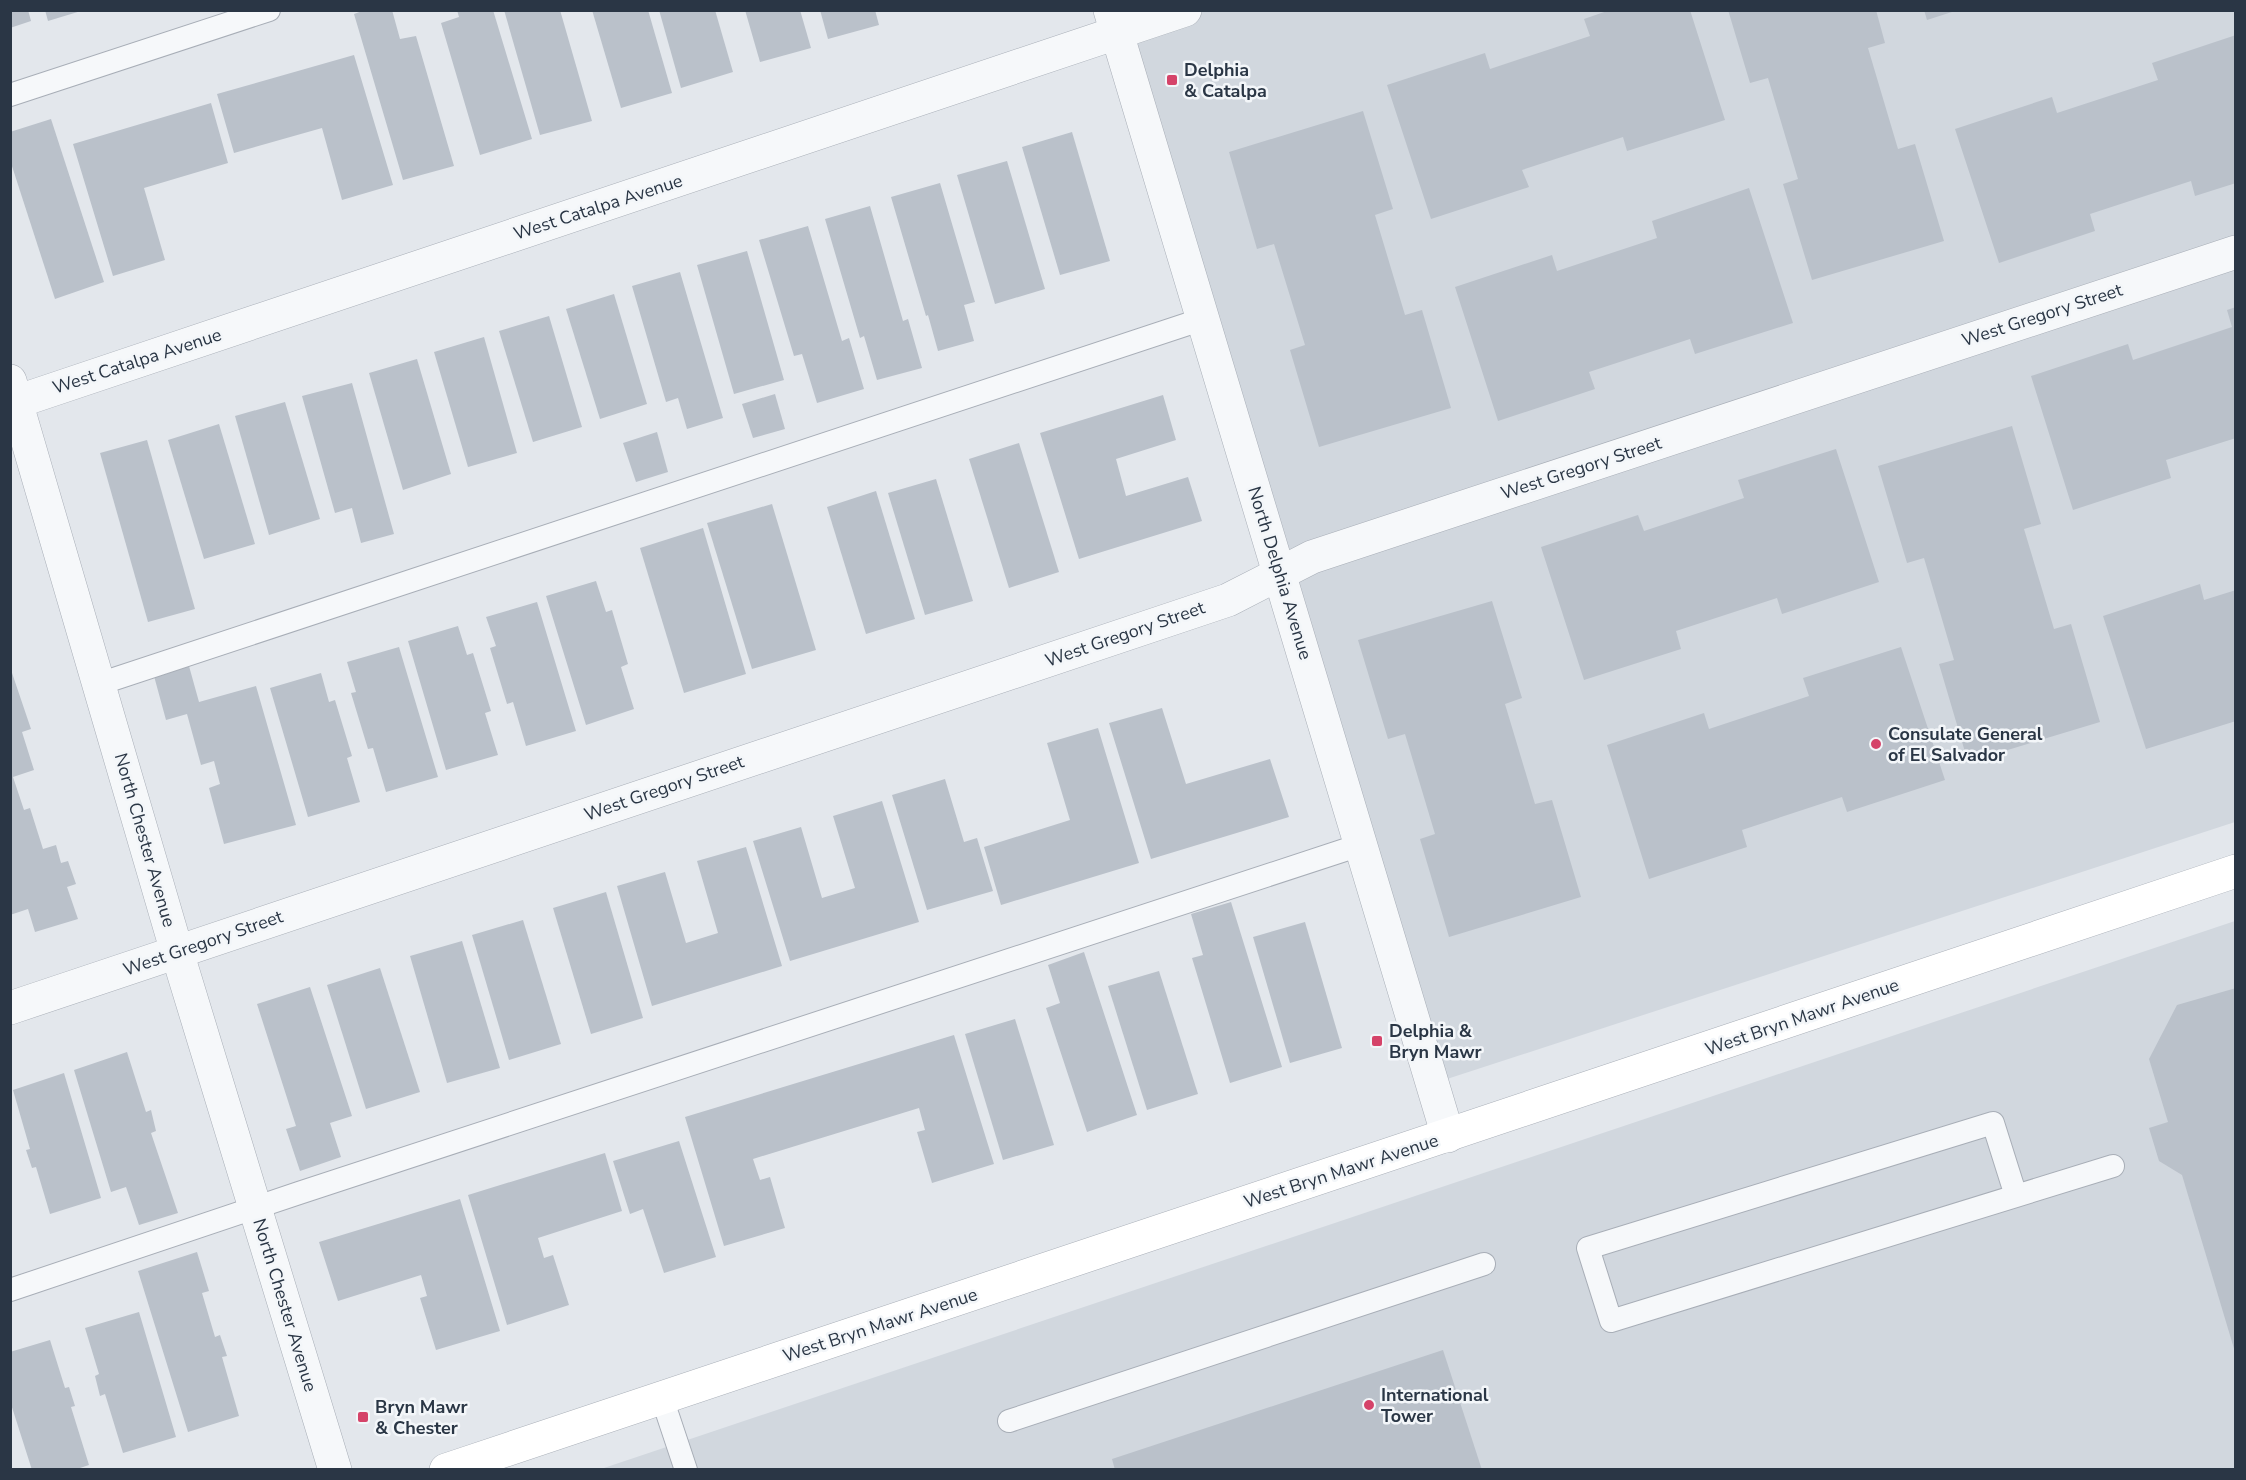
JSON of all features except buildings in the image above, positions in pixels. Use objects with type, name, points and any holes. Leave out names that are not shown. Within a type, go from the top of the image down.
[{"type":"street","name":"West Catalpa Avenue","points":[[13,395],[1114,22],[1185,10]]},
{"type":"street","name":"North Delphia Avenue","points":[[1114,22],[1448,1136]]},
{"type":"street","name":"West Gregory Street","points":[[10,1008],[1228,600],[1311,557],[2235,252]]},
{"type":"street","name":"North Chester Avenue","points":[[13,395],[177,952],[335,1470]]},
{"type":"street","name":"West Bryn Mawr Avenue","points":[[446,1470],[2235,872]]},
{"type":"lane","points":[[10,95],[269,10]]},
{"type":"lane","points":[[99,684],[1203,319]]},
{"type":"lane","points":[[10,1290],[255,1207],[1360,844]]},
{"type":"lane","points":[[2016,1196],[1993,1122],[1588,1248],[1611,1321],[2016,1196],[2113,1166]]},
{"type":"lane","points":[[1009,1421],[1484,1263]]},
{"type":"lane","points":[[662,1398],[686,1470]]},
{"type":"shaded area","points":[[1207,10],[2235,11],[2235,822],[1447,1079],[1117,41]]},
{"type":"shaded area","points":[[2235,921],[2235,1469],[601,1469]]},
{"type":"place","name":"Delphia & Catalpa","points":[[1172,80]]},
{"type":"place","name":"Consulate General of El Salvador","points":[[1876,744]]},
{"type":"place","name":"Delphia & Bryn Mawr","points":[[1377,1041]]},
{"type":"place","name":"International Tower","points":[[1369,1405]]},
{"type":"place","name":"Bryn Mawr & Chester","points":[[363,1417]]}]
